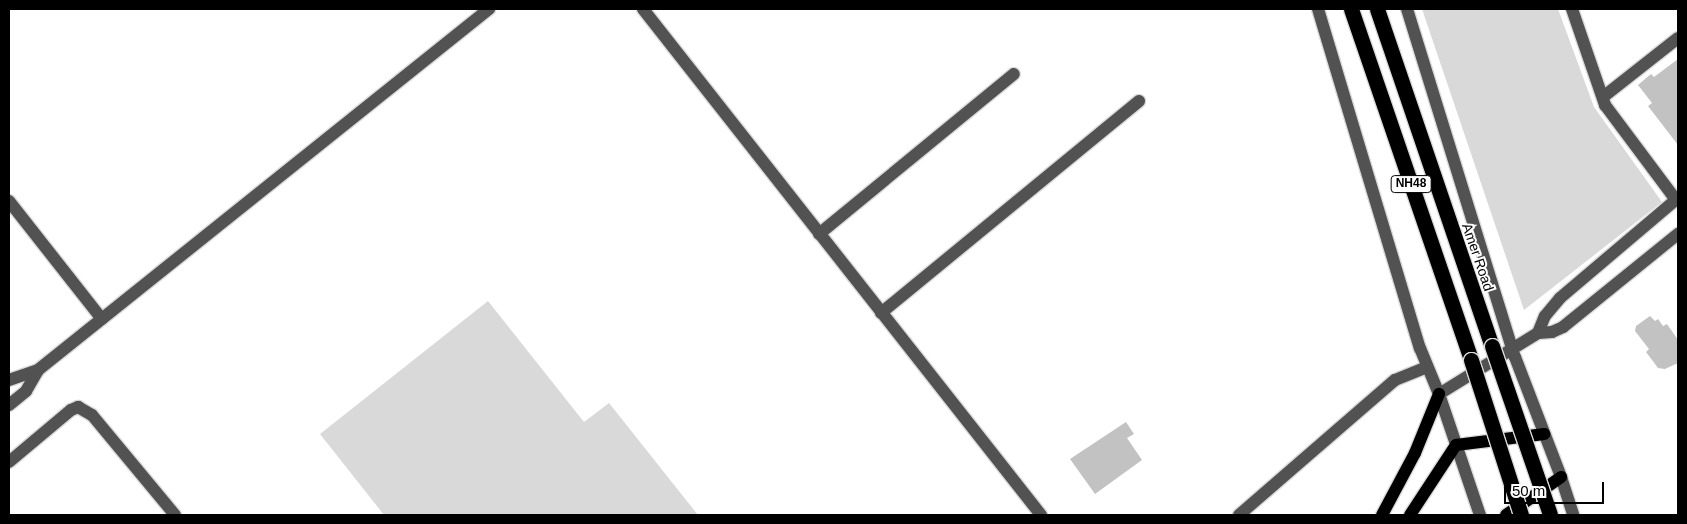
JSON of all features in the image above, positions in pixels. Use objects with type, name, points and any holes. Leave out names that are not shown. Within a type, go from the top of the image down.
[{"type":"highway","name":"NH48","points":[[1351,9],[1521,515]]},
{"type":"highway","name":"Amer Road","points":[[1377,9],[1550,515]]},
{"type":"main road","points":[[1382,515],[1415,453],[1439,394]]},
{"type":"main road","points":[[1410,515],[1456,445],[1544,434]]},
{"type":"main road","points":[[1506,515],[1561,477]]},
{"type":"street","points":[[9,380],[38,370],[489,9]]},
{"type":"street","points":[[644,9],[1041,515]]},
{"type":"street","points":[[1318,9],[1420,348],[1439,394],[1480,515]]},
{"type":"street","points":[[1407,9],[1513,349],[1561,477],[1573,515]]},
{"type":"street","points":[[1538,333],[1545,316],[1560,298],[1677,199],[1606,105],[1572,9]]},
{"type":"street","points":[[1603,98],[1678,38]]},
{"type":"street","points":[[819,234],[1014,74]]},
{"type":"street","points":[[881,313],[1139,101]]},
{"type":"street","points":[[9,201],[102,319]]},
{"type":"street","points":[[1439,394],[1538,333],[1552,332],[1563,327],[1678,234]]},
{"type":"street","points":[[1239,515],[1395,380],[1428,367]]},
{"type":"street","points":[[9,405],[26,391],[38,370]]},
{"type":"street","points":[[9,462],[70,410],[78,407],[92,415],[175,515]]},
{"type":"shaded area","points":[[1422,9],[1558,9],[1594,107],[1662,202],[1524,310]]},
{"type":"shaded area","points":[[488,301],[584,422],[609,403],[698,515],[384,515],[320,434]]},
{"type":"building","points":[[1678,59],[1678,145],[1648,106],[1652,103],[1638,85],[1651,74],[1654,77]]},
{"type":"building","points":[[1650,316],[1655,321],[1658,319],[1663,326],[1667,324],[1678,340],[1678,363],[1665,369],[1658,368],[1646,352],[1649,349],[1635,331],[1636,326]]},
{"type":"building","points":[[1126,422],[1134,434],[1127,438],[1142,460],[1095,494],[1070,459]]}]
